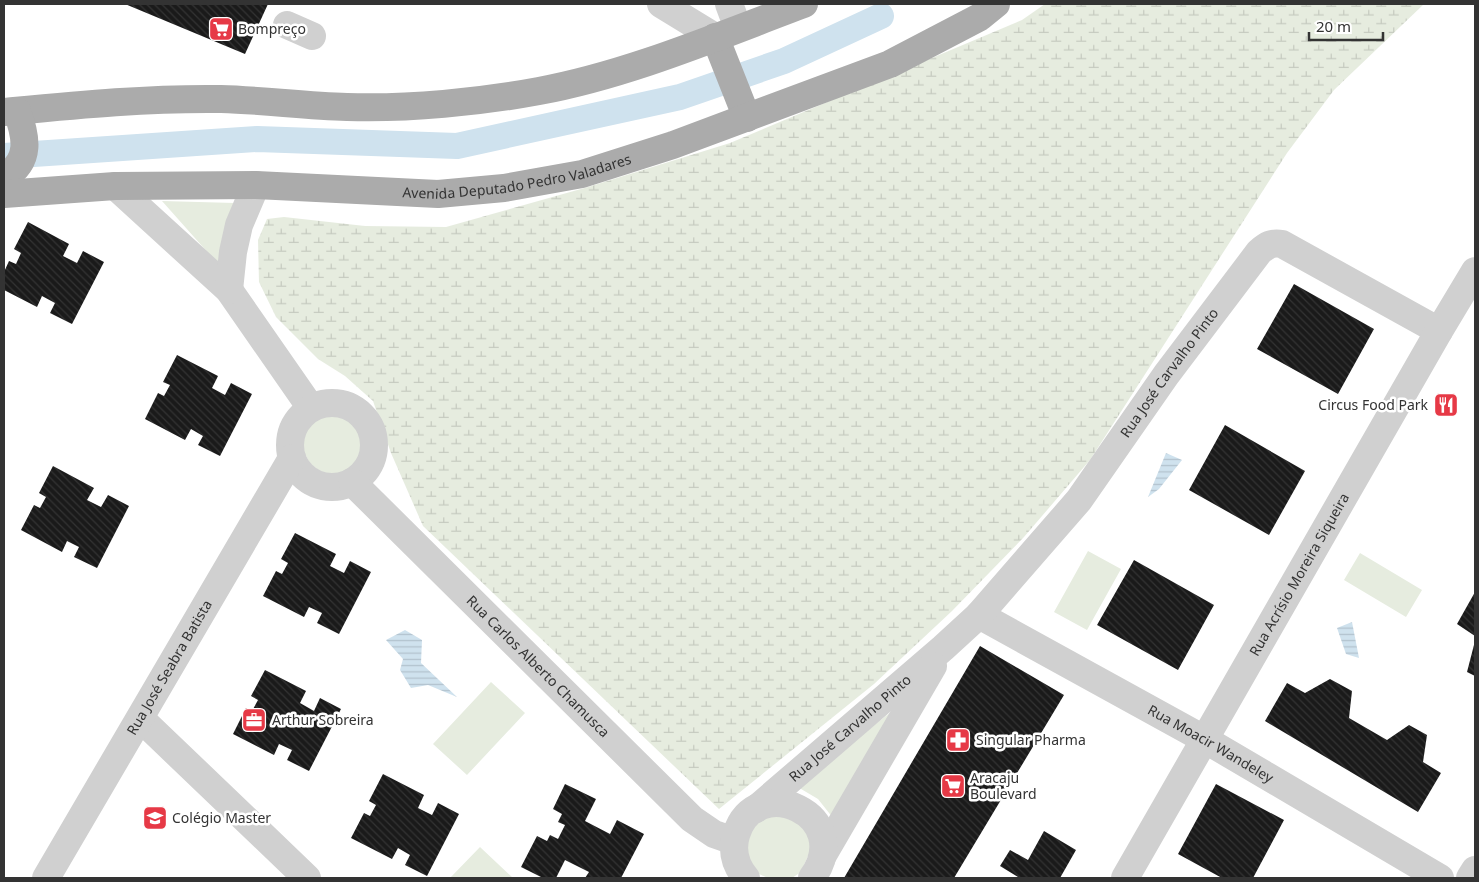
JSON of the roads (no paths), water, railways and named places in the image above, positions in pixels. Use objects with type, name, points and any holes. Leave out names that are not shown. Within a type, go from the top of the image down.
[{"type":"main road","points":[[5,182],[21,161],[25,148],[15,118],[146,99],[223,99],[348,107],[451,103],[540,91],[620,71],[804,4]]},
{"type":"main road","name":"Avenida Deputado Pedro Valadares","points":[[5,182],[115,186],[256,185],[438,194],[504,188],[582,174],[673,145],[743,107],[890,64],[980,16],[996,4]]},
{"type":"main road","points":[[726,31],[743,107]]},
{"type":"street","points":[[661,4],[726,31]]},
{"type":"street","points":[[229,290],[233,252],[239,226],[256,185]]},
{"type":"street","points":[[115,186],[229,290],[311,408]]},
{"type":"street","name":"Rua José Carvalho Pinto","points":[[734,841],[738,828],[746,817],[979,615],[1079,500],[1166,375],[1265,246],[1274,242],[1282,244],[1439,331]]},
{"type":"street","name":"Rua Acrísio Moreira Siqueira","points":[[1125,878],[1439,331],[1473,279]]},
{"type":"street","points":[[337,403],[349,407],[360,414],[368,425],[373,437],[370,463],[362,474],[352,482],[340,486],[328,486],[306,478],[297,469],[292,458],[290,444],[292,429],[300,417],[311,408],[337,403]]},
{"type":"street","name":"Rua José Seabra Batista","points":[[46,878],[141,719],[292,458]]},
{"type":"street","name":"Rua Carlos Alberto Chamusca","points":[[352,482],[692,819],[714,834],[734,841]]},
{"type":"street","name":"Rua Moacir Wandeley","points":[[979,615],[1204,739],[1440,878]]},
{"type":"street","name":"Rua José Carvalho Pinto","points":[[817,866],[943,648]]},
{"type":"street","points":[[141,719],[307,878]]},
{"type":"street","points":[[756,809],[770,804],[784,803],[798,807],[810,815],[819,827],[823,840],[817,866]]},
{"type":"street","points":[[734,841],[734,855],[739,868],[746,878]]},
{"type":"street","points":[[1470,878],[1475,870]]},
{"type":"water","points":[[1166,453],[1182,460],[1159,489],[1148,497]]},
{"type":"water","points":[[1352,622],[1359,658],[1346,654],[1337,628]]},
{"type":"water","points":[[405,630],[422,640],[421,663],[457,697],[428,685],[411,688],[400,670],[403,659],[386,640]]},
{"type":"waterway","points":[[4,156],[257,139],[457,146],[680,97],[784,61],[881,16]]},
{"type":"place","name":"Bompreço","points":[[221,29]]},
{"type":"place","name":"Circus Food Park","points":[[1446,405]]},
{"type":"place","name":"Arthur Sobreira","points":[[254,720]]},
{"type":"place","name":"Singular Pharma","points":[[958,740]]},
{"type":"place","name":"Aracaju Boulevard","points":[[953,786]]},
{"type":"place","name":"Colégio Master","points":[[155,818]]}]
